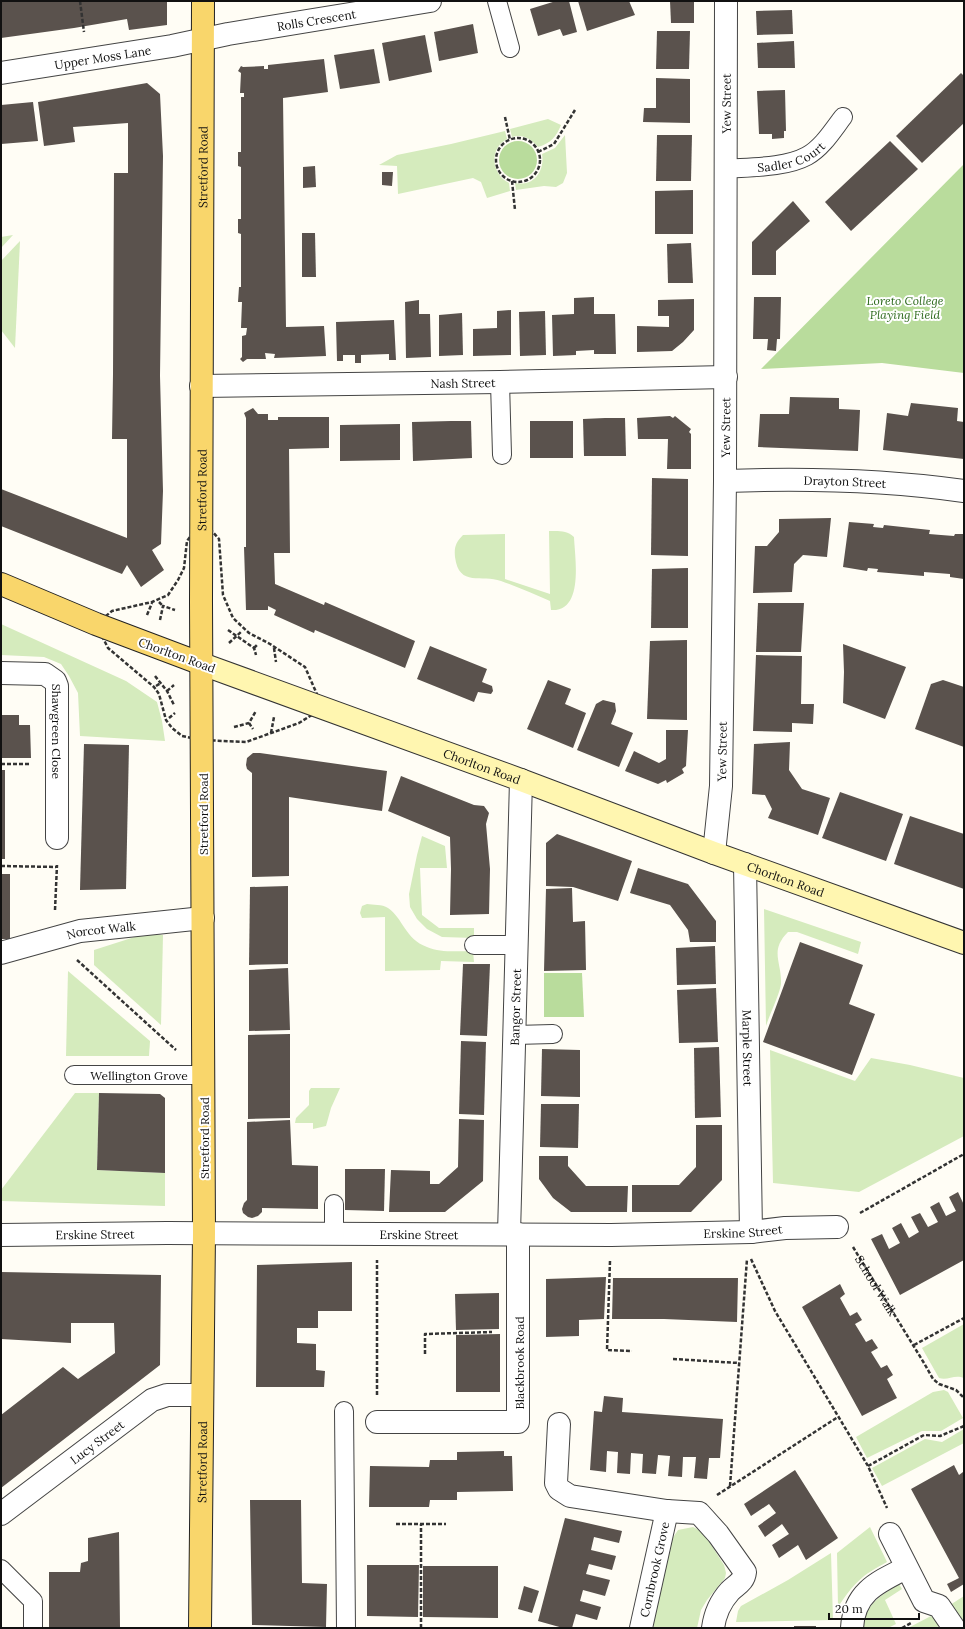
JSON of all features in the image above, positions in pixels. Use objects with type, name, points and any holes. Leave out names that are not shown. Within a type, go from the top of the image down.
[{"type":"main road","name":"Stretford Road","points":[[200,1628],[201,1395],[204,1233],[201,386],[203,1]]},
{"type":"main road","name":"Chorlton Road","points":[[1,584],[103,626],[202,664],[521,780],[714,853],[964,943]]},
{"type":"street","name":"Rolls Crescent","points":[[203,39],[430,1]]},
{"type":"street","name":"Yew Street","points":[[714,853],[721,786],[726,377],[724,169],[726,1]]},
{"type":"street","name":"Upper Moss Lane","points":[[1,73],[172,46],[203,39]]},
{"type":"street","name":"Nash Street","points":[[201,386],[726,377]]},
{"type":"street","name":"Drayton Street","points":[[725,481],[851,480],[964,491]]},
{"type":"street","name":"Shawgreen Close","points":[[1,673],[45,674],[55,681],[57,686],[57,838]]},
{"type":"street","name":"Bangor Street","points":[[514,1234],[515,1035],[521,780]]},
{"type":"street","name":"Marple Street","points":[[745,864],[752,1232]]},
{"type":"street","name":"Norcot Walk","points":[[1,953],[80,931],[203,918]]},
{"type":"street","name":"Erskine Street","points":[[1,1235],[204,1233],[611,1235],[752,1232],[785,1228],[837,1227]]},
{"type":"street","name":"Blackbrook Road","points":[[377,1422],[518,1422],[519,1331],[514,1234]]},
{"type":"street","name":"Lucy Street","points":[[1,1514],[152,1400],[167,1395],[201,1395]]},
{"type":"street","name":"Cornbrook Grove","points":[[559,1424],[556,1484],[563,1492],[570,1496],[667,1511],[695,1512]]},
{"type":"street","name":"Cornbrook Grove","points":[[641,1628],[667,1511]]},
{"type":"street","points":[[695,1512],[702,1515],[718,1534],[745,1572],[742,1582],[730,1591],[717,1610],[713,1628]]},
{"type":"street","points":[[890,1534],[924,1601],[939,1606],[954,1628]]},
{"type":"street","points":[[852,1628],[856,1607],[867,1591],[883,1580],[906,1568]]},
{"type":"lane","points":[[497,1],[510,48]]},
{"type":"lane","name":"Sadler Court","points":[[724,169],[781,164],[808,156],[824,141],[843,117]]},
{"type":"lane","points":[[500,382],[502,455]]},
{"type":"lane","points":[[474,945],[518,945]]},
{"type":"lane","points":[[515,1035],[553,1034]]},
{"type":"lane","name":"Wellington Grove","points":[[74,1075],[204,1075]]},
{"type":"lane","points":[[334,1204],[334,1234]]},
{"type":"lane","points":[[344,1411],[346,1628]]},
{"type":"lane","points":[[1,1569],[33,1601],[33,1628]]},
{"type":"path","points":[[80,1],[81,17],[90,58]]},
{"type":"path","points":[[538,152],[554,144],[575,110]]},
{"type":"path","points":[[505,117],[510,140]]},
{"type":"path","points":[[517,138],[525,140],[532,143],[538,152],[539,163],[537,170],[533,176],[527,180],[519,182],[512,181],[501,174],[496,162],[499,149],[504,143],[510,140],[517,138]]},
{"type":"path","points":[[512,181],[515,210]]},
{"type":"path","points":[[146,617],[152,602],[168,595]]},
{"type":"path","points":[[159,602],[163,606],[176,610]]},
{"type":"path","points":[[160,620],[163,606]]},
{"type":"path","points":[[230,614],[237,624],[243,629],[274,648]]},
{"type":"path","points":[[224,628],[254,648],[256,655]]},
{"type":"path","points":[[227,644],[242,631]]},
{"type":"path","points":[[254,648],[258,644]]},
{"type":"path","points":[[136,671],[154,687],[159,694],[166,720],[182,736]]},
{"type":"path","points":[[151,672],[167,690],[177,712],[180,715]]},
{"type":"path","points":[[156,686],[161,683]]},
{"type":"path","points":[[167,690],[176,683]]},
{"type":"path","points":[[234,727],[249,723],[258,707]]},
{"type":"path","points":[[249,723],[253,729]]},
{"type":"path","points":[[229,742],[246,742],[271,732]]},
{"type":"path","points":[[57,838],[54,939],[204,1075]]},
{"type":"path","points":[[1,866],[56,867]]},
{"type":"path","points":[[837,1227],[964,1154]]},
{"type":"path","name":"School Walk","points":[[837,1227],[849,1241],[914,1345],[933,1380],[939,1384],[956,1390],[964,1398]]},
{"type":"path","points":[[377,1422],[378,1235]]},
{"type":"path","points":[[611,1235],[607,1350],[632,1351]]},
{"type":"path","points":[[730,1486],[748,1252],[775,1311],[868,1466],[894,1523],[890,1534]]},
{"type":"path","points":[[914,1345],[964,1318]]},
{"type":"path","points":[[425,1354],[425,1334],[519,1331]]},
{"type":"path","points":[[673,1359],[739,1363]]},
{"type":"path","points":[[695,1512],[730,1486],[838,1417]]},
{"type":"path","points":[[868,1466],[924,1435],[940,1436],[964,1426]]},
{"type":"path","points":[[396,1524],[446,1524]]},
{"type":"path","points":[[421,1524],[421,1628]]},
{"type":"green space","points":[[548,119],[561,125],[555,136],[546,144],[538,147],[526,138],[520,136],[512,137],[510,129]]},
{"type":"green space","points":[[505,131],[507,139],[497,148],[494,161],[499,174],[509,183],[510,191],[487,198],[481,182],[473,178],[398,194],[397,166],[379,165],[397,155]]},
{"type":"green space","points":[[565,135],[567,173],[563,183],[556,187],[544,186],[516,190],[515,183],[528,183],[537,176],[542,166],[542,154],[555,148]]},
{"type":"green space","points":[[514,141],[522,141],[532,146],[536,153],[536,167],[532,174],[522,179],[514,179],[504,174],[502,171],[499,164],[499,156],[504,146],[507,144]]},
{"type":"green space","name":"Loreto College Playing Field","points":[[964,164],[964,373],[882,363],[761,369]]},
{"type":"green space","points":[[13,235],[1,248],[1,237]]},
{"type":"green space","points":[[20,241],[15,348],[1,330],[1,261]]},
{"type":"green space","points":[[549,531],[565,532],[574,537],[576,570],[573,594],[569,603],[562,608],[551,610],[550,601],[501,581],[466,576],[461,573],[457,567],[455,547],[463,535],[505,534],[505,579],[550,594]]},
{"type":"green space","points":[[1,624],[126,681],[157,702],[165,741],[80,736],[78,693],[61,664],[44,657],[1,655]]},
{"type":"green space","points":[[422,836],[445,846],[447,868],[420,868],[422,915],[439,928],[474,928],[474,938],[442,937],[427,929],[417,919],[410,907],[409,894]]},
{"type":"green space","points":[[367,904],[380,905],[388,908],[393,912],[414,939],[427,947],[438,950],[473,951],[474,962],[441,961],[440,970],[385,971],[385,917],[362,918],[360,913],[362,906]]},
{"type":"green space","points":[[764,909],[861,942],[858,954],[797,932],[788,932],[779,945],[778,957],[781,984],[766,1026]]},
{"type":"green space","points":[[144,934],[163,935],[161,1025],[94,965],[94,950]]},
{"type":"green space","points":[[68,971],[150,1041],[149,1056],[66,1056]]},
{"type":"green space","points":[[544,973],[582,973],[584,1017],[544,1017]]},
{"type":"green space","points":[[770,1050],[855,1081],[871,1058],[910,1065],[964,1078],[964,1136],[859,1192],[773,1183]]},
{"type":"green space","points":[[311,1088],[340,1088],[331,1108],[326,1126],[313,1129],[313,1123],[295,1123],[296,1118],[309,1105],[309,1091]]},
{"type":"green space","points":[[75,1093],[99,1093],[97,1170],[165,1173],[165,1206],[1,1201],[1,1190]]},
{"type":"green space","points":[[964,1324],[964,1378],[939,1378],[922,1348]]},
{"type":"green space","points":[[944,1390],[948,1392],[963,1418],[941,1431],[922,1431],[867,1458],[856,1437],[933,1392]]},
{"type":"green space","points":[[964,1429],[964,1443],[882,1486],[872,1468],[925,1439],[942,1442]]},
{"type":"green space","points":[[693,1527],[703,1532],[724,1565],[726,1573],[725,1578],[701,1610],[697,1628],[654,1628],[653,1622],[672,1539],[678,1530]]},
{"type":"green space","points":[[870,1527],[887,1562],[859,1580],[838,1607],[837,1553]]},
{"type":"green space","points":[[831,1553],[833,1620],[736,1622],[738,1611],[741,1606],[788,1580]]},
{"type":"green space","points":[[899,1584],[902,1589],[885,1600],[896,1624],[888,1628],[864,1628],[867,1613],[870,1607],[880,1597]]},
{"type":"green space","points":[[964,1596],[964,1628],[950,1605]]},
{"type":"green space","points":[[931,1616],[941,1625],[935,1628],[908,1628]]},
{"type":"building","points":[[1,1],[167,1],[167,25],[129,30],[127,19],[1,38]]},
{"type":"building","points":[[556,1],[569,1],[577,32],[563,36],[560,29],[538,36],[530,9]]},
{"type":"building","points":[[578,1],[629,1],[635,15],[587,31]]},
{"type":"building","points":[[670,1],[694,1],[694,23],[671,23]]},
{"type":"building","points":[[792,10],[793,34],[757,35],[756,11]]},
{"type":"building","points":[[473,24],[478,53],[439,61],[434,32]]},
{"type":"building","points":[[657,31],[690,31],[689,69],[656,69]]},
{"type":"building","points":[[425,35],[432,72],[389,81],[382,43]]},
{"type":"building","points":[[794,41],[795,68],[758,68],[757,43]]},
{"type":"building","points":[[374,49],[380,83],[340,89],[334,55]]},
{"type":"building","points":[[324,59],[328,92],[283,98],[286,327],[324,326],[326,356],[274,358],[275,354],[265,353],[266,359],[247,359],[243,362],[240,359],[242,357],[242,336],[246,335],[247,328],[241,328],[242,302],[238,302],[239,287],[241,287],[241,234],[238,233],[238,219],[241,219],[241,167],[238,166],[238,152],[241,152],[241,97],[244,97],[244,93],[240,93],[241,73],[238,71],[241,66],[264,66],[264,69],[268,69],[268,65]]},
{"type":"building","points":[[961,73],[964,76],[964,123],[922,163],[896,136]]},
{"type":"building","points":[[656,78],[690,79],[690,123],[643,122],[644,108],[656,108]]},
{"type":"building","points":[[147,83],[160,94],[163,156],[160,376],[163,491],[161,544],[152,550],[164,570],[141,587],[127,565],[122,574],[1,526],[1,489],[127,538],[127,439],[112,439],[114,173],[128,173],[128,123],[73,127],[75,142],[44,146],[38,102]]},
{"type":"building","points":[[785,90],[786,131],[784,131],[784,138],[772,139],[772,134],[759,134],[757,91]]},
{"type":"building","points":[[33,102],[38,141],[1,144],[1,105]]},
{"type":"building","points":[[657,135],[692,135],[691,181],[656,181]]},
{"type":"building","points":[[890,141],[918,169],[851,231],[825,202]]},
{"type":"building","points":[[315,166],[316,187],[303,188],[303,167]]},
{"type":"building","points":[[382,172],[393,172],[392,186],[382,185]]},
{"type":"building","points":[[693,190],[693,234],[655,234],[655,191]]},
{"type":"building","points":[[793,201],[810,221],[776,251],[776,275],[752,275],[752,242]]},
{"type":"building","points":[[302,233],[315,233],[316,277],[302,277]]},
{"type":"building","points":[[691,243],[693,283],[668,283],[667,244]]},
{"type":"building","points":[[594,297],[594,314],[615,314],[616,354],[594,354],[594,350],[576,351],[576,355],[553,356],[552,315],[574,314],[574,298]]},
{"type":"building","points":[[754,297],[781,297],[780,339],[777,339],[776,351],[767,350],[768,339],[753,339]]},
{"type":"building","points":[[694,299],[694,330],[683,342],[672,351],[637,352],[637,326],[669,327],[669,316],[658,316],[658,300]]},
{"type":"building","points":[[419,300],[419,314],[430,314],[431,357],[406,358],[405,302]]},
{"type":"building","points":[[511,310],[511,355],[473,356],[473,329],[497,328],[497,311]]},
{"type":"building","points":[[545,311],[546,355],[520,356],[519,312]]},
{"type":"building","points":[[462,313],[463,355],[439,356],[439,315]]},
{"type":"building","points":[[394,320],[396,360],[389,360],[389,354],[361,355],[361,363],[355,363],[355,355],[343,355],[343,361],[337,361],[336,322]]},
{"type":"building","points":[[790,397],[839,398],[839,409],[860,410],[858,451],[758,447],[760,414],[789,414]]},
{"type":"building","points":[[911,403],[958,408],[957,421],[964,422],[964,459],[883,450],[887,413],[908,416]]},
{"type":"building","points":[[253,408],[258,414],[268,414],[268,420],[278,420],[278,417],[329,417],[329,448],[289,449],[290,553],[274,553],[275,584],[324,605],[325,602],[415,641],[405,668],[315,630],[314,633],[274,615],[276,610],[268,606],[268,610],[246,610],[244,547],[246,547],[246,418],[244,413]]},
{"type":"building","points":[[670,416],[673,418],[675,416],[691,429],[689,432],[691,434],[691,469],[667,469],[668,439],[638,439],[637,418]]},
{"type":"building","points":[[625,418],[626,456],[584,456],[583,419]]},
{"type":"building","points":[[471,421],[472,458],[413,461],[412,422]]},
{"type":"building","points":[[530,421],[573,421],[573,458],[530,458]]},
{"type":"building","points":[[400,424],[400,460],[340,461],[340,425]]},
{"type":"building","points":[[652,478],[688,479],[688,556],[651,555]]},
{"type":"building","points":[[831,518],[827,557],[803,555],[794,564],[792,592],[753,593],[755,546],[767,546],[779,532],[779,519]]},
{"type":"building","points":[[849,522],[874,524],[873,527],[883,528],[884,525],[930,530],[929,534],[954,536],[955,534],[964,534],[964,579],[950,577],[950,574],[924,572],[924,576],[877,572],[878,569],[868,568],[867,571],[843,567]]},
{"type":"building","points":[[688,568],[688,628],[651,628],[652,569]]},
{"type":"building","points":[[758,603],[804,603],[801,652],[756,652]]},
{"type":"building","points":[[687,640],[687,720],[647,719],[650,641]]},
{"type":"building","points":[[843,644],[906,667],[885,719],[843,703]]},
{"type":"building","points":[[430,646],[487,669],[482,682],[492,686],[493,691],[491,694],[478,692],[474,702],[417,679]]},
{"type":"building","points":[[756,655],[802,656],[801,704],[814,704],[813,724],[792,723],[792,732],[753,731]]},
{"type":"building","points":[[548,680],[571,689],[565,704],[586,713],[573,748],[527,729]]},
{"type":"building","points":[[943,680],[964,687],[964,747],[915,729],[931,684]]},
{"type":"building","points":[[603,700],[615,703],[616,711],[611,724],[633,733],[619,767],[577,750],[596,704]]},
{"type":"building","points":[[1,715],[19,715],[19,725],[30,725],[31,758],[1,758]]},
{"type":"building","points":[[666,730],[688,730],[686,766],[682,769],[684,773],[667,783],[666,780],[658,784],[625,771],[634,751],[659,763],[666,759]]},
{"type":"building","points":[[790,742],[789,770],[802,789],[830,798],[818,835],[768,818],[772,809],[765,795],[752,794],[754,744]]},
{"type":"building","points":[[84,744],[129,745],[126,889],[80,890]]},
{"type":"building","points":[[253,753],[387,771],[382,811],[289,797],[289,876],[252,877],[252,773],[247,769],[246,765],[247,758]]},
{"type":"building","points":[[1,770],[5,770],[5,859],[1,859]]},
{"type":"building","points":[[401,776],[474,805],[484,806],[489,813],[486,824],[490,869],[489,914],[450,915],[450,837],[388,811]]},
{"type":"building","points":[[840,792],[903,814],[886,861],[822,838]]},
{"type":"building","points":[[910,816],[964,834],[964,889],[894,864]]},
{"type":"building","points":[[557,834],[632,861],[618,901],[573,887],[546,886],[546,843]]},
{"type":"building","points":[[638,868],[688,884],[716,921],[716,942],[690,942],[688,930],[670,905],[630,893]]},
{"type":"building","points":[[1,874],[10,874],[10,939],[1,939]]},
{"type":"building","points":[[288,886],[288,964],[249,965],[250,887]]},
{"type":"building","points":[[572,888],[573,922],[585,921],[586,970],[544,971],[546,889]]},
{"type":"building","points":[[800,942],[863,965],[849,1004],[875,1014],[852,1075],[763,1042]]},
{"type":"building","points":[[715,946],[716,984],[677,985],[676,948]]},
{"type":"building","points":[[463,964],[490,964],[487,1036],[460,1035]]},
{"type":"building","points":[[288,968],[290,1030],[249,1031],[249,970]]},
{"type":"building","points":[[716,988],[718,1042],[679,1043],[677,990]]},
{"type":"building","points":[[290,1034],[290,1118],[248,1119],[248,1035]]},
{"type":"building","points":[[461,1041],[486,1042],[484,1115],[459,1114]]},
{"type":"building","points":[[719,1047],[721,1117],[695,1118],[694,1048]]},
{"type":"building","points":[[542,1049],[580,1050],[580,1097],[541,1096]]},
{"type":"building","points":[[99,1093],[160,1094],[165,1098],[165,1173],[97,1170]]},
{"type":"building","points":[[541,1104],[579,1104],[578,1148],[540,1147]]},
{"type":"building","points":[[459,1119],[484,1120],[483,1181],[445,1212],[389,1212],[391,1170],[430,1171],[430,1184],[439,1184],[458,1167]]},
{"type":"building","points":[[290,1120],[292,1165],[318,1166],[318,1209],[262,1208],[262,1212],[258,1216],[252,1218],[248,1217],[243,1213],[242,1209],[247,1200],[247,1122]]},
{"type":"building","points":[[696,1125],[722,1125],[722,1180],[691,1212],[632,1212],[632,1185],[679,1185],[696,1167]]},
{"type":"building","points":[[539,1156],[568,1156],[568,1166],[586,1186],[628,1186],[627,1212],[571,1212],[553,1198],[539,1179]]},
{"type":"building","points":[[345,1169],[385,1169],[384,1211],[345,1210]]},
{"type":"building","points":[[958,1192],[964,1205],[964,1260],[900,1295],[871,1239],[882,1234],[889,1249],[900,1243],[892,1228],[901,1223],[909,1238],[919,1232],[911,1217],[920,1213],[928,1227],[938,1222],[930,1207],[939,1202],[946,1216],[956,1211],[949,1197]]},
{"type":"building","points":[[352,1262],[352,1311],[318,1311],[318,1328],[297,1328],[297,1343],[316,1344],[316,1370],[325,1371],[324,1387],[256,1387],[257,1265]]},
{"type":"building","points":[[1,1272],[161,1275],[160,1365],[1,1488],[1,1415],[63,1367],[78,1379],[115,1353],[114,1323],[71,1323],[71,1343],[1,1339]]},
{"type":"building","points":[[606,1277],[604,1319],[579,1320],[579,1336],[546,1337],[546,1279]]},
{"type":"building","points":[[613,1278],[738,1278],[737,1322],[664,1319],[612,1319]]},
{"type":"building","points":[[840,1284],[845,1294],[840,1298],[850,1316],[857,1312],[862,1320],[855,1324],[866,1342],[872,1339],[878,1348],[871,1352],[881,1368],[887,1365],[893,1375],[887,1379],[897,1398],[862,1416],[802,1307]]},
{"type":"building","points":[[499,1293],[499,1329],[456,1330],[455,1294]]},
{"type":"building","points":[[500,1334],[500,1392],[456,1392],[456,1335]]},
{"type":"building","points":[[604,1396],[623,1398],[622,1412],[723,1419],[720,1458],[709,1458],[707,1479],[694,1478],[696,1457],[683,1457],[682,1477],[668,1476],[670,1456],[658,1455],[656,1474],[642,1473],[643,1454],[631,1453],[630,1474],[617,1473],[618,1452],[607,1451],[606,1472],[590,1470],[594,1411],[602,1412]]},
{"type":"building","points":[[504,1451],[504,1456],[512,1456],[513,1491],[457,1492],[457,1500],[430,1500],[429,1507],[369,1507],[370,1466],[429,1467],[430,1460],[457,1460],[457,1452]]},
{"type":"building","points":[[954,1465],[959,1475],[963,1472],[964,1474],[964,1584],[951,1592],[947,1584],[959,1578],[911,1489]]},
{"type":"building","points":[[795,1470],[838,1538],[806,1560],[798,1545],[779,1558],[772,1545],[789,1534],[782,1524],[765,1537],[758,1526],[776,1513],[769,1504],[751,1516],[744,1504]]},
{"type":"building","points":[[250,1500],[301,1500],[302,1583],[327,1584],[326,1627],[252,1625]]},
{"type":"building","points":[[565,1518],[622,1531],[619,1543],[594,1537],[591,1550],[616,1556],[612,1570],[589,1564],[586,1574],[610,1580],[605,1596],[583,1590],[580,1601],[601,1607],[597,1620],[576,1614],[572,1628],[563,1628],[538,1621]]},
{"type":"building","points":[[119,1532],[120,1628],[49,1628],[49,1572],[80,1572],[81,1563],[88,1561],[88,1538]]},
{"type":"building","points":[[367,1565],[419,1565],[418,1617],[367,1616]]},
{"type":"building","points":[[423,1566],[498,1566],[498,1618],[423,1617]]},
{"type":"building","points":[[524,1586],[539,1591],[532,1613],[518,1609]]},
{"type":"building","points":[[794,1626],[816,1626],[816,1628],[794,1628]]}]
